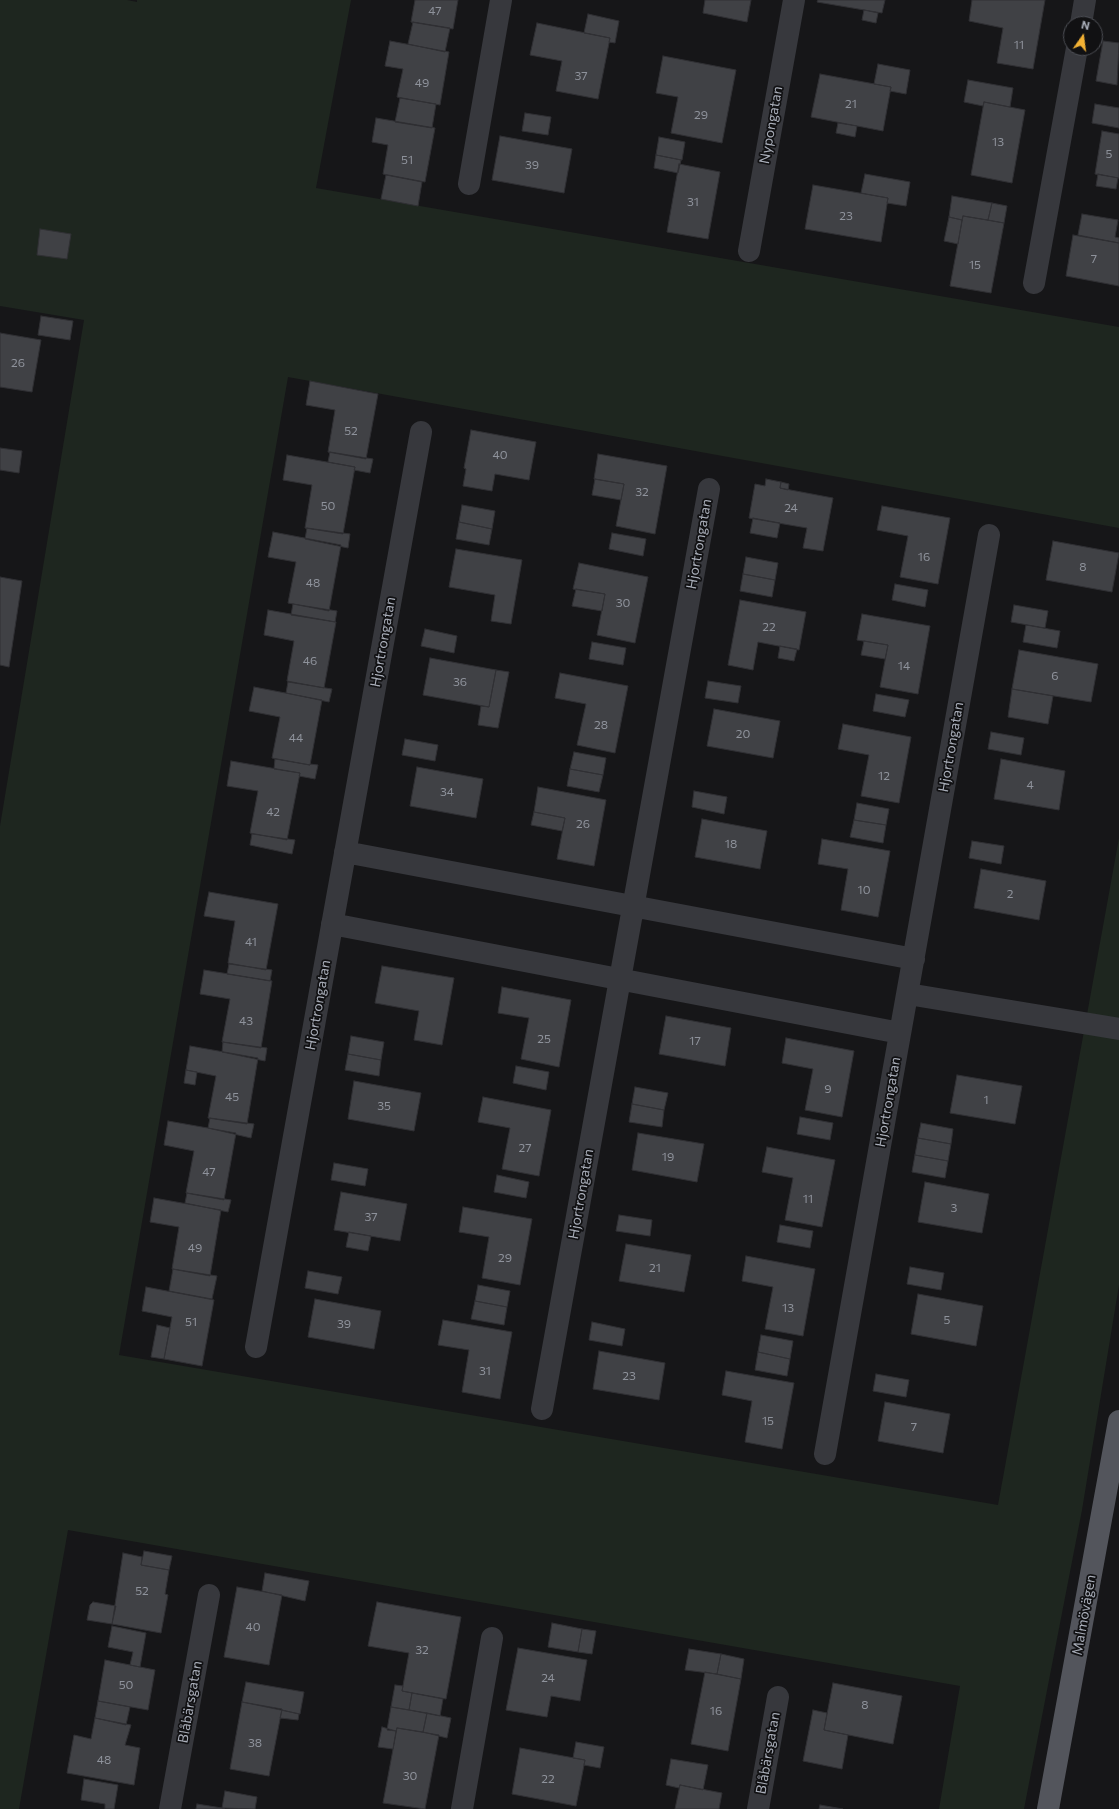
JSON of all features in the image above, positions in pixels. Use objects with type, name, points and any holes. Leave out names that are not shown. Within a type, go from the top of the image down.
[{"type":"main road","name":"Malmövägen","points":[[1048,1809],[1119,1421]]},
{"type":"street","points":[[469,184],[501,0]]},
{"type":"street","name":"Nypongatan","points":[[749,250],[794,0]]},
{"type":"street","points":[[1083,16],[1086,0]]},
{"type":"street","points":[[1034,284],[1076,56]]},
{"type":"street","name":"Hjortrongatan","points":[[256,1347],[421,432]]},
{"type":"street","name":"Hjortrongatan","points":[[542,1409],[709,489]]},
{"type":"street","name":"Hjortrongatan","points":[[825,1454],[989,536]]},
{"type":"street","points":[[345,852],[914,959]]},
{"type":"street","points":[[332,924],[900,1033]]},
{"type":"street","points":[[908,994],[1119,1029]]},
{"type":"street","name":"Blåbärsgatan","points":[[170,1809],[209,1594]]},
{"type":"street","points":[[462,1809],[492,1638]]},
{"type":"street","name":"Blåbärsgatan","points":[[758,1809],[778,1697]]},
{"type":"shaded area","points":[[0,0],[127,0],[137,2],[137,0],[351,0],[316,188],[1119,327],[1119,528],[288,377],[119,1355],[998,1505],[1119,838],[1119,1285],[1082,1510],[1024,1809],[939,1809],[960,1686],[68,1530],[19,1809],[0,1809],[0,826],[84,320],[0,306]]},
{"type":"building","points":[[415,0],[458,0],[453,29],[411,22]]},
{"type":"building","points":[[705,0],[751,0],[747,22],[703,13]]},
{"type":"building","points":[[818,0],[885,0],[882,13],[817,2]]},
{"type":"building","points":[[972,0],[1045,0],[1033,69],[997,63],[1003,28],[969,21]]},
{"type":"building","points":[[864,10],[878,13],[876,23],[862,20]]},
{"type":"building","points":[[588,14],[619,21],[615,43],[609,42],[610,38],[584,33]]},
{"type":"building","points":[[413,22],[450,28],[445,52],[408,44]]},
{"type":"building","points":[[537,23],[610,38],[598,99],[556,91],[562,61],[530,55]]},
{"type":"building","points":[[390,41],[449,52],[440,105],[397,97],[403,69],[385,66]]},
{"type":"building","points":[[1103,41],[1119,43],[1117,85],[1096,81],[1100,56],[1103,56]]},
{"type":"building","points":[[663,56],[736,70],[722,143],[671,133],[678,97],[656,93]]},
{"type":"building","points":[[878,64],[910,70],[906,94],[890,91],[891,87],[874,84]]},
{"type":"building","points":[[820,74],[891,87],[883,131],[811,117]]},
{"type":"building","points":[[968,80],[1013,88],[1010,107],[984,102],[983,106],[964,102]]},
{"type":"building","points":[[400,98],[436,104],[432,128],[395,122]]},
{"type":"building","points":[[984,102],[1025,110],[1012,183],[971,175]]},
{"type":"building","points":[[1095,104],[1119,108],[1119,128],[1092,123]]},
{"type":"building","points":[[525,113],[551,117],[548,135],[522,131]]},
{"type":"building","points":[[376,118],[435,128],[425,182],[383,174],[388,145],[372,142]]},
{"type":"building","points":[[838,123],[857,126],[855,137],[836,133]]},
{"type":"building","points":[[1102,131],[1119,134],[1119,178],[1095,174]]},
{"type":"building","points":[[500,136],[572,149],[564,193],[492,180]]},
{"type":"building","points":[[659,137],[685,142],[682,160],[656,155]]},
{"type":"building","points":[[656,155],[681,160],[678,173],[654,168]]},
{"type":"building","points":[[679,164],[720,172],[708,239],[667,232]]},
{"type":"building","points":[[865,174],[910,182],[906,206],[887,203],[888,198],[861,193]]},
{"type":"building","points":[[1098,174],[1118,178],[1116,189],[1096,186]]},
{"type":"building","points":[[386,175],[422,182],[418,206],[381,199]]},
{"type":"building","points":[[813,185],[888,198],[881,242],[805,229]]},
{"type":"building","points":[[952,196],[992,203],[988,220],[963,216],[962,220],[949,217]]},
{"type":"building","points":[[992,203],[1007,206],[1004,223],[988,220]]},
{"type":"building","points":[[1082,214],[1118,220],[1115,237],[1119,238],[1119,243],[1078,235]]},
{"type":"building","points":[[963,216],[1004,223],[991,293],[950,286]]},
{"type":"building","points":[[949,217],[962,220],[958,244],[944,241]]},
{"type":"building","points":[[40,229],[71,234],[67,259],[37,255]]},
{"type":"building","points":[[1073,235],[1119,243],[1119,286],[1066,276]]},
{"type":"building","points":[[41,316],[73,321],[70,340],[38,335]]},
{"type":"building","points":[[0,333],[41,340],[32,392],[0,387]]},
{"type":"building","points":[[310,381],[378,394],[366,459],[328,452],[335,410],[306,405]]},
{"type":"building","points":[[471,430],[536,442],[529,480],[495,474],[492,491],[463,486],[466,469],[464,468]]},
{"type":"building","points":[[0,448],[22,451],[19,473],[0,470]]},
{"type":"building","points":[[330,452],[373,459],[370,473],[354,470],[355,467],[328,462]]},
{"type":"building","points":[[598,454],[667,466],[655,534],[616,526],[624,484],[594,479]]},
{"type":"building","points":[[287,455],[355,467],[343,534],[305,528],[312,485],[283,480]]},
{"type":"building","points":[[595,479],[624,484],[621,500],[592,495]]},
{"type":"building","points":[[766,479],[781,482],[780,488],[833,498],[823,551],[803,548],[807,528],[749,518],[755,484],[765,486]]},
{"type":"building","points":[[781,482],[789,484],[788,490],[780,488]]},
{"type":"building","points":[[462,505],[495,511],[492,529],[459,522]]},
{"type":"building","points":[[882,506],[950,518],[938,584],[900,577],[908,536],[877,530]]},
{"type":"building","points":[[753,518],[780,523],[777,538],[750,533]]},
{"type":"building","points":[[459,522],[492,529],[489,545],[456,539]]},
{"type":"building","points":[[307,528],[350,534],[348,548],[305,539]]},
{"type":"building","points":[[273,532],[341,545],[329,611],[288,603],[296,562],[268,557]]},
{"type":"building","points":[[612,533],[646,539],[643,556],[609,549]]},
{"type":"building","points":[[1053,541],[1119,553],[1112,592],[1046,580]]},
{"type":"building","points":[[456,549],[522,560],[511,624],[491,621],[495,595],[449,587]]},
{"type":"building","points":[[746,557],[778,563],[775,580],[743,574]]},
{"type":"building","points":[[579,563],[648,577],[635,643],[597,635],[605,594],[573,589]]},
{"type":"building","points":[[743,574],[775,580],[772,597],[740,591]]},
{"type":"building","points":[[0,577],[22,581],[9,667],[0,665]]},
{"type":"building","points":[[895,584],[928,590],[925,607],[892,600]]},
{"type":"building","points":[[576,589],[605,594],[602,611],[572,606]]},
{"type":"building","points":[[740,600],[806,612],[799,650],[758,642],[753,670],[728,665]]},
{"type":"building","points":[[293,604],[337,611],[335,622],[291,615]]},
{"type":"building","points":[[1014,605],[1048,611],[1045,628],[1011,622]]},
{"type":"building","points":[[268,610],[336,622],[324,688],[287,681],[294,641],[264,635]]},
{"type":"building","points":[[862,614],[930,626],[918,694],[880,687],[888,645],[857,640]]},
{"type":"building","points":[[1026,625],[1060,631],[1057,648],[1023,642]]},
{"type":"building","points":[[425,629],[457,636],[454,653],[421,646]]},
{"type":"building","points":[[864,641],[888,645],[885,659],[861,655]]},
{"type":"building","points":[[592,642],[626,648],[623,665],[589,659]]},
{"type":"building","points":[[780,646],[797,649],[794,661],[778,658]]},
{"type":"building","points":[[1019,650],[1098,664],[1091,702],[1012,689]]},
{"type":"building","points":[[430,658],[496,670],[489,707],[423,695]]},
{"type":"building","points":[[496,670],[509,672],[498,728],[478,725],[481,706],[489,707]]},
{"type":"building","points":[[560,673],[628,686],[615,753],[577,745],[586,704],[555,698]]},
{"type":"building","points":[[708,681],[741,686],[738,703],[705,698]]},
{"type":"building","points":[[288,682],[332,689],[329,702],[286,693]]},
{"type":"building","points":[[254,687],[322,700],[310,765],[272,758],[280,717],[249,711]]},
{"type":"building","points":[[1012,689],[1053,696],[1048,724],[1008,717]]},
{"type":"building","points":[[876,694],[909,700],[905,717],[873,711]]},
{"type":"building","points":[[714,709],[780,721],[773,758],[707,746]]},
{"type":"building","points":[[843,724],[911,737],[899,803],[861,796],[869,755],[838,749]]},
{"type":"building","points":[[991,732],[1024,738],[1021,755],[988,749]]},
{"type":"building","points":[[405,739],[438,745],[435,761],[402,755]]},
{"type":"building","points":[[574,752],[606,758],[603,775],[570,769]]},
{"type":"building","points":[[275,759],[318,765],[315,779],[299,776],[300,773],[274,769]]},
{"type":"building","points":[[1001,759],[1065,771],[1059,810],[994,799]]},
{"type":"building","points":[[231,761],[300,773],[287,840],[250,833],[258,791],[227,786]]},
{"type":"building","points":[[417,767],[483,779],[476,818],[410,806]]},
{"type":"building","points":[[570,769],[603,775],[599,792],[567,786]]},
{"type":"building","points":[[538,787],[606,800],[594,866],[557,859],[565,818],[534,812]]},
{"type":"building","points":[[694,791],[727,797],[724,814],[692,807]]},
{"type":"building","points":[[857,803],[889,809],[886,825],[854,820]]},
{"type":"building","points":[[534,812],[565,818],[562,831],[531,825]]},
{"type":"building","points":[[702,819],[767,831],[760,869],[695,857]]},
{"type":"building","points":[[854,820],[886,825],[883,843],[850,837]]},
{"type":"building","points":[[252,834],[295,840],[292,854],[250,845]]},
{"type":"building","points":[[822,839],[890,851],[878,917],[841,910],[848,869],[818,864]]},
{"type":"building","points":[[972,841],[1004,846],[1001,864],[969,858]]},
{"type":"building","points":[[981,869],[1046,881],[1039,920],[974,908]]},
{"type":"building","points":[[209,892],[278,904],[266,970],[228,963],[235,921],[204,916]]},
{"type":"building","points":[[229,964],[272,970],[270,981],[227,974]]},
{"type":"building","points":[[382,966],[454,978],[442,1045],[414,1040],[419,1011],[375,1003]]},
{"type":"building","points":[[204,970],[272,981],[261,1048],[222,1042],[230,999],[200,994]]},
{"type":"building","points":[[502,987],[571,1000],[559,1067],[521,1059],[529,1018],[498,1013]]},
{"type":"building","points":[[666,1016],[731,1028],[725,1066],[659,1054]]},
{"type":"building","points":[[351,1036],[384,1042],[381,1060],[348,1054]]},
{"type":"building","points":[[786,1038],[854,1051],[842,1117],[805,1110],[813,1069],[782,1063]]},
{"type":"building","points":[[223,1042],[267,1048],[265,1061],[222,1052]]},
{"type":"building","points":[[190,1046],[258,1058],[247,1124],[208,1118],[216,1076],[186,1070]]},
{"type":"building","points":[[348,1054],[381,1060],[379,1076],[345,1070]]},
{"type":"building","points":[[516,1066],[549,1072],[546,1090],[513,1083]]},
{"type":"building","points":[[186,1070],[197,1072],[195,1085],[184,1083]]},
{"type":"building","points":[[957,1075],[1022,1086],[1015,1124],[950,1113]]},
{"type":"building","points":[[354,1081],[421,1093],[414,1131],[348,1119]]},
{"type":"building","points":[[635,1087],[668,1093],[664,1110],[632,1104]]},
{"type":"building","points":[[483,1097],[551,1110],[539,1176],[502,1169],[510,1128],[478,1122]]},
{"type":"building","points":[[632,1104],[664,1110],[662,1127],[629,1122]]},
{"type":"building","points":[[800,1117],[833,1123],[830,1140],[797,1134]]},
{"type":"building","points":[[210,1118],[254,1124],[251,1138],[208,1128]]},
{"type":"building","points":[[168,1121],[236,1133],[224,1200],[186,1193],[194,1151],[164,1145]]},
{"type":"building","points":[[921,1123],[953,1129],[951,1144],[918,1138]]},
{"type":"building","points":[[638,1133],[704,1144],[697,1182],[632,1170]]},
{"type":"building","points":[[918,1138],[951,1144],[948,1161],[915,1155]]},
{"type":"building","points":[[767,1147],[835,1160],[822,1227],[785,1220],[793,1178],[762,1172]]},
{"type":"building","points":[[915,1155],[948,1161],[945,1178],[912,1172]]},
{"type":"building","points":[[334,1163],[368,1169],[365,1186],[331,1180]]},
{"type":"building","points":[[497,1175],[529,1182],[526,1198],[494,1192]]},
{"type":"building","points":[[925,1182],[989,1194],[982,1233],[918,1222]]},
{"type":"building","points":[[341,1192],[407,1204],[400,1241],[334,1230]]},
{"type":"building","points":[[187,1193],[231,1200],[228,1212],[185,1203]]},
{"type":"building","points":[[154,1198],[221,1210],[210,1276],[172,1269],[179,1227],[150,1222]]},
{"type":"building","points":[[463,1207],[532,1219],[520,1285],[482,1278],[489,1237],[459,1232]]},
{"type":"building","points":[[619,1215],[652,1220],[650,1236],[616,1231]]},
{"type":"building","points":[[780,1225],[813,1231],[810,1248],[777,1242]]},
{"type":"building","points":[[349,1232],[371,1236],[368,1251],[346,1247]]},
{"type":"building","points":[[626,1244],[691,1255],[684,1292],[619,1281]]},
{"type":"building","points":[[746,1256],[815,1269],[803,1336],[765,1329],[773,1287],[742,1281]]},
{"type":"building","points":[[910,1267],[944,1273],[941,1290],[907,1284]]},
{"type":"building","points":[[173,1269],[217,1276],[212,1299],[169,1291]]},
{"type":"building","points":[[308,1271],[342,1277],[338,1294],[305,1288]]},
{"type":"building","points":[[478,1285],[510,1291],[507,1307],[475,1301]]},
{"type":"building","points":[[146,1287],[214,1300],[202,1366],[164,1359],[172,1317],[142,1311]]},
{"type":"building","points":[[918,1294],[983,1306],[976,1346],[911,1334]]},
{"type":"building","points":[[315,1299],[381,1311],[374,1349],[308,1337]]},
{"type":"building","points":[[475,1301],[507,1307],[504,1325],[471,1319]]},
{"type":"building","points":[[443,1320],[512,1332],[500,1399],[462,1392],[469,1350],[438,1345]]},
{"type":"building","points":[[592,1322],[625,1329],[622,1346],[589,1340]]},
{"type":"building","points":[[157,1325],[170,1328],[164,1359],[151,1357]]},
{"type":"building","points":[[761,1335],[793,1341],[790,1359],[758,1352]]},
{"type":"building","points":[[599,1351],[665,1363],[659,1400],[593,1389]]},
{"type":"building","points":[[758,1352],[790,1359],[787,1376],[755,1370]]},
{"type":"building","points":[[726,1371],[794,1383],[782,1449],[745,1442],[752,1401],[722,1395]]},
{"type":"building","points":[[876,1374],[909,1380],[906,1397],[873,1391]]},
{"type":"building","points":[[885,1402],[950,1414],[943,1453],[878,1441]]},
{"type":"building","points":[[144,1551],[172,1556],[169,1570],[141,1565]]},
{"type":"building","points":[[123,1553],[142,1557],[141,1565],[169,1570],[165,1594],[168,1595],[161,1633],[112,1624]]},
{"type":"building","points":[[265,1573],[309,1581],[305,1601],[262,1591]]},
{"type":"building","points":[[237,1587],[282,1595],[269,1665],[224,1657]]},
{"type":"building","points":[[93,1602],[116,1606],[112,1624],[87,1620],[90,1605]]},
{"type":"building","points":[[377,1602],[461,1617],[446,1699],[402,1691],[409,1653],[368,1646]]},
{"type":"building","points":[[552,1623],[582,1629],[578,1652],[548,1647]]},
{"type":"building","points":[[112,1626],[146,1633],[140,1667],[130,1665],[133,1652],[108,1647]]},
{"type":"building","points":[[582,1629],[596,1631],[592,1654],[578,1652]]},
{"type":"building","points":[[518,1648],[587,1660],[580,1701],[551,1696],[547,1717],[506,1710]]},
{"type":"building","points":[[689,1649],[721,1654],[717,1674],[685,1670]]},
{"type":"building","points":[[721,1654],[744,1659],[741,1679],[717,1674]]},
{"type":"building","points":[[105,1660],[155,1670],[148,1710],[98,1701]]},
{"type":"building","points":[[705,1672],[741,1679],[728,1751],[691,1744]]},
{"type":"building","points":[[246,1682],[304,1692],[300,1714],[242,1702]]},
{"type":"building","points":[[833,1683],[902,1696],[893,1744],[824,1730]]},
{"type":"building","points":[[395,1685],[403,1686],[402,1691],[412,1693],[409,1710],[391,1707]]},
{"type":"building","points":[[412,1693],[443,1699],[440,1716],[409,1710]]},
{"type":"building","points":[[98,1701],[130,1707],[126,1725],[95,1718]]},
{"type":"building","points":[[242,1702],[282,1709],[269,1776],[230,1769]]},
{"type":"building","points":[[391,1707],[427,1713],[423,1732],[397,1728],[396,1731],[387,1730]]},
{"type":"building","points":[[282,1710],[299,1714],[298,1720],[280,1718]]},
{"type":"building","points":[[813,1710],[827,1713],[824,1730],[848,1735],[842,1769],[803,1761]]},
{"type":"building","points":[[427,1713],[451,1718],[447,1738],[423,1732]]},
{"type":"building","points":[[95,1718],[131,1725],[125,1745],[140,1748],[134,1785],[67,1773],[74,1735],[91,1739]]},
{"type":"building","points":[[382,1727],[396,1731],[393,1749],[378,1747]]},
{"type":"building","points":[[397,1728],[439,1735],[425,1809],[383,1803]]},
{"type":"building","points":[[576,1742],[604,1747],[600,1768],[584,1765],[585,1760],[573,1758]]},
{"type":"building","points":[[520,1748],[585,1760],[576,1806],[512,1794]]},
{"type":"building","points":[[671,1759],[708,1765],[703,1790],[680,1785],[679,1788],[666,1785]]},
{"type":"building","points":[[84,1779],[118,1785],[114,1809],[105,1809],[105,1804],[81,1800]]},
{"type":"building","points":[[680,1785],[722,1793],[719,1809],[675,1809]]},
{"type":"building","points":[[225,1791],[257,1797],[255,1809],[222,1808]]},
{"type":"building","points":[[197,1804],[222,1808],[225,1809],[196,1809]]},
{"type":"building","points":[[820,1805],[843,1809],[819,1809]]}]
